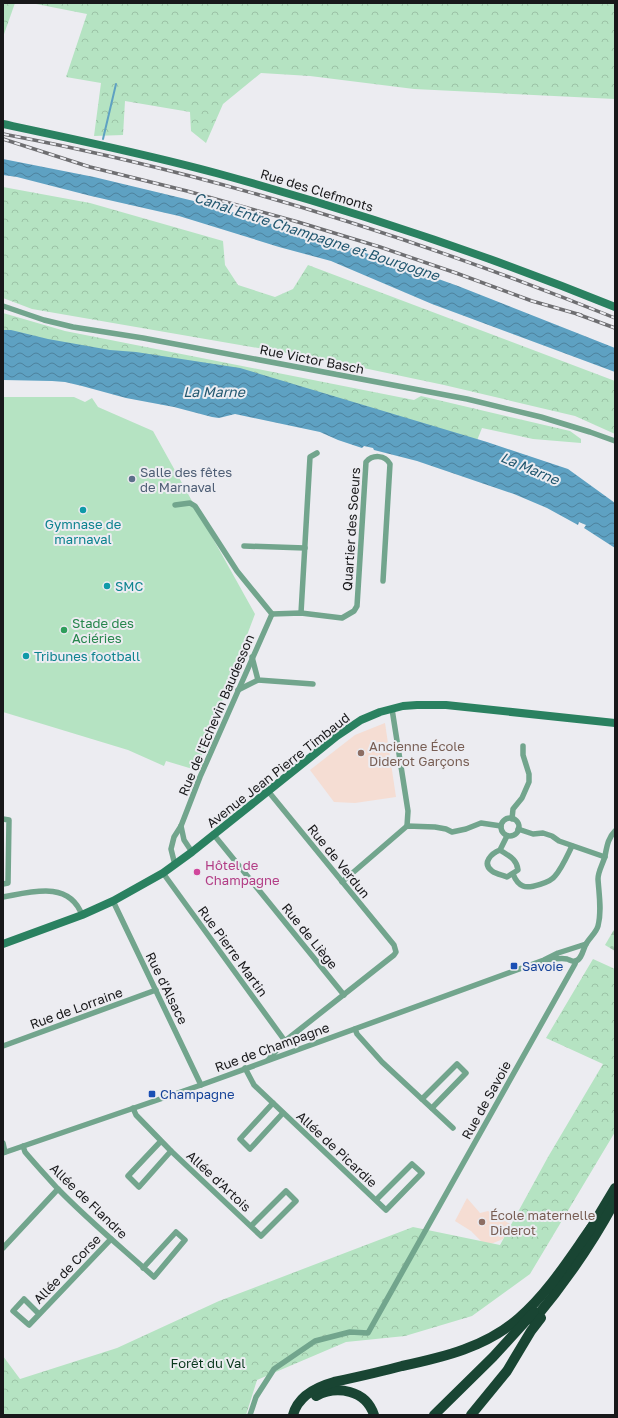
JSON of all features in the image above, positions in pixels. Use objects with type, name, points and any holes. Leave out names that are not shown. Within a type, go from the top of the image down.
[{"type":"highway","points":[[443,1415],[498,1361],[536,1317],[582,1257],[615,1188]]},
{"type":"highway","points":[[434,1415],[493,1357],[531,1315],[596,1229],[615,1201]]},
{"type":"highway","points":[[293,1415],[299,1402],[307,1394],[318,1387],[436,1359],[463,1351],[498,1334],[519,1318],[539,1298],[596,1229]]},
{"type":"highway","points":[[471,1415],[507,1371],[531,1331],[577,1267],[596,1229]]},
{"type":"highway","points":[[299,1415],[304,1406],[315,1396],[328,1391],[339,1390],[350,1391],[358,1395],[370,1406],[374,1415]]},
{"type":"main road","name":"Rue des Clefmonts","points":[[3,124],[97,144],[215,173],[317,202],[420,234],[512,267],[615,307]]},
{"type":"main road","name":"Avenue Jean Pierre Timbaud","points":[[3,944],[82,915],[113,901],[163,873],[214,835],[350,727],[369,716],[392,708],[416,705],[446,705],[615,723]]},
{"type":"street","name":"Rue Victor Basch","points":[[3,306],[44,320],[73,327],[129,335],[466,399],[541,417],[615,441]]},
{"type":"street","points":[[301,613],[310,457],[317,454]]},
{"type":"street","name":"Quartier des Soeurs","points":[[272,614],[301,613],[342,618],[354,611],[357,606],[366,462],[370,458],[377,457],[387,459],[390,464],[383,581]]},
{"type":"street","points":[[175,505],[190,503],[195,506],[237,571],[272,614]]},
{"type":"street","points":[[244,546],[305,548]]},
{"type":"street","name":"Rue de l'Echevin Baudesson","points":[[174,865],[171,854],[172,843],[181,826],[200,778],[272,614]]},
{"type":"street","points":[[252,657],[258,680]]},
{"type":"street","points":[[238,690],[258,680],[312,684]]},
{"type":"street","points":[[392,708],[408,811],[407,826]]},
{"type":"street","points":[[512,819],[513,809],[522,798],[529,782],[529,774],[523,755],[522,746]]},
{"type":"street","name":"Rue de Verdun","points":[[268,791],[394,945],[396,952],[394,956],[344,995]]},
{"type":"street","points":[[512,819],[518,824],[518,830],[512,836],[507,836],[503,833],[501,826],[504,821],[512,819]]},
{"type":"street","points":[[3,820],[8,820],[8,883],[3,884]]},
{"type":"street","points":[[342,882],[407,826],[435,827],[452,832],[481,823],[501,826]]},
{"type":"street","points":[[181,826],[184,840],[192,852]]},
{"type":"street","points":[[518,830],[533,834],[543,833],[552,836],[559,842],[605,857]]},
{"type":"street","points":[[571,960],[580,956],[598,926],[600,897],[598,878],[605,857],[606,845],[615,831]]},
{"type":"street","name":"Rue de Liège","points":[[214,835],[344,995]]},
{"type":"street","points":[[500,850],[514,859],[518,864],[518,870],[507,877],[491,871],[488,866],[488,859],[490,855],[500,850],[507,836]]},
{"type":"street","points":[[513,874],[517,882],[523,886],[531,887],[554,878],[572,846]]},
{"type":"street","name":"Rue Pierre Martin","points":[[163,873],[285,1041]]},
{"type":"street","points":[[3,897],[34,891],[61,893],[72,898],[79,907],[82,915]]},
{"type":"street","name":"Rue d'Alsace","points":[[113,901],[201,1085]]},
{"type":"street","points":[[570,949],[586,944]]},
{"type":"street","points":[[570,949],[579,950],[580,956]]},
{"type":"street","name":"Rue de Champagne","points":[[4,1153],[201,1085],[244,1068],[268,1061],[544,960],[570,949]]},
{"type":"street","name":"Rue de Savoie","points":[[250,1415],[256,1397],[274,1369],[315,1341],[350,1332],[368,1333],[570,974],[571,960],[567,955],[570,949]]},
{"type":"street","name":"Rue de Champagne","points":[[544,960],[571,960]]},
{"type":"street","name":"Rue de Lorraine","points":[[3,1046],[156,990]]},
{"type":"street","points":[[268,1061],[285,1041],[344,995]]},
{"type":"street","points":[[355,1028],[357,1034],[382,1062],[453,1128]]},
{"type":"street","points":[[422,1099],[457,1064],[466,1073],[432,1108]]},
{"type":"street","name":"Allée de Picardie","points":[[244,1068],[254,1085],[386,1210],[422,1173],[412,1164],[376,1200]]},
{"type":"street","name":"Allée de Picardie","points":[[273,1103],[240,1139],[250,1149],[283,1113]]},
{"type":"street","name":"Allée d'Artois","points":[[134,1108],[136,1115],[161,1141],[261,1236],[296,1201],[286,1191],[252,1226]]},
{"type":"street","name":"Allée d'Artois","points":[[161,1141],[128,1176],[139,1187],[171,1151]]},
{"type":"street","points":[[3,1142],[4,1153]]},
{"type":"street","name":"Allée de Flandre","points":[[23,1146],[25,1152],[58,1189],[111,1239],[143,1268],[154,1277],[186,1240],[176,1232],[143,1268]]},
{"type":"street","points":[[3,1248],[58,1189]]},
{"type":"street","name":"Allée de Corse","points":[[39,1314],[24,1299],[13,1311],[29,1325],[111,1239]]},
{"type":"shaded area","name":"Ancienne École Diderot Garçons","points":[[385,723],[396,797],[355,803],[334,802],[310,770],[355,735]]},
{"type":"shaded area","name":"École maternelle Diderot","points":[[467,1198],[480,1213],[488,1211],[510,1224],[503,1239],[486,1246],[471,1231],[455,1221]]},
{"type":"green space","points":[[3,3],[15,3],[3,37]]},
{"type":"green space","points":[[31,3],[615,3],[615,99],[414,89],[310,76],[261,73],[223,104],[206,143],[191,131],[190,112],[125,101],[123,135],[94,136],[101,83],[66,77],[87,14]]},
{"type":"green space","points":[[3,187],[90,203],[223,241],[225,265],[238,285],[275,297],[293,289],[308,265],[615,381],[615,434],[575,416],[444,385],[316,358],[32,309],[3,298]]},
{"type":"green space","points":[[3,313],[65,331],[414,400],[421,396],[570,431],[581,439],[581,443],[533,439],[482,428],[476,443],[3,341]]},
{"type":"green space","points":[[3,397],[74,397],[85,402],[92,398],[98,407],[153,431],[255,614],[196,770],[166,761],[164,766],[128,750],[3,712]]},
{"type":"green space","points":[[615,928],[615,951],[605,945]]},
{"type":"green space","name":"Forêt du Val","points":[[593,959],[615,969],[615,1132],[530,1274],[472,1316],[405,1336],[346,1342],[257,1380],[246,1415],[3,1415],[3,1356],[20,1379],[117,1348],[219,1301],[413,1227],[500,1245],[548,1157],[603,1064],[546,1038]]},
{"type":"water","points":[[3,159],[94,177],[198,202],[346,246],[458,286],[615,348],[615,372],[432,304],[331,261],[279,247],[179,216],[17,177],[3,175]]},
{"type":"water","name":"La Marne","points":[[3,330],[11,330],[48,339],[110,350],[136,352],[240,368],[487,442],[568,469],[615,503],[615,548],[584,528],[586,525],[579,522],[578,525],[547,508],[514,494],[417,461],[374,450],[373,448],[364,446],[362,448],[320,432],[235,414],[219,418],[212,417],[174,407],[126,398],[65,382],[3,380]]},
{"type":"waterway","points":[[103,139],[116,84]]},
{"type":"railway","points":[[3,134],[159,168],[314,211],[466,261],[615,318]]},
{"type":"railway","points":[[3,139],[90,167],[187,191],[298,222],[380,247],[532,301],[581,315]]},
{"type":"railway","points":[[577,314],[615,328]]},
{"type":"place","name":"Salle des fêtes de Marnaval","points":[[132,479]]},
{"type":"place","name":"Gymnase de marnaval","points":[[83,510]]},
{"type":"place","name":"SMC","points":[[107,586]]},
{"type":"place","name":"Stade des Aciéries","points":[[64,630]]},
{"type":"place","name":"Tribunes football","points":[[26,656]]},
{"type":"place","name":"Ancienne École Diderot Garçons","points":[[361,753]]},
{"type":"place","name":"Hôtel de Champagne","points":[[197,872]]},
{"type":"place","name":"Savoie","points":[[514,966]]},
{"type":"place","name":"Champagne","points":[[152,1094]]},
{"type":"place","name":"École maternelle Diderot","points":[[482,1222]]},
{"type":"water label","name":"Canal Entre Champagne et Bourgogne","points":[[317,236]]}]
